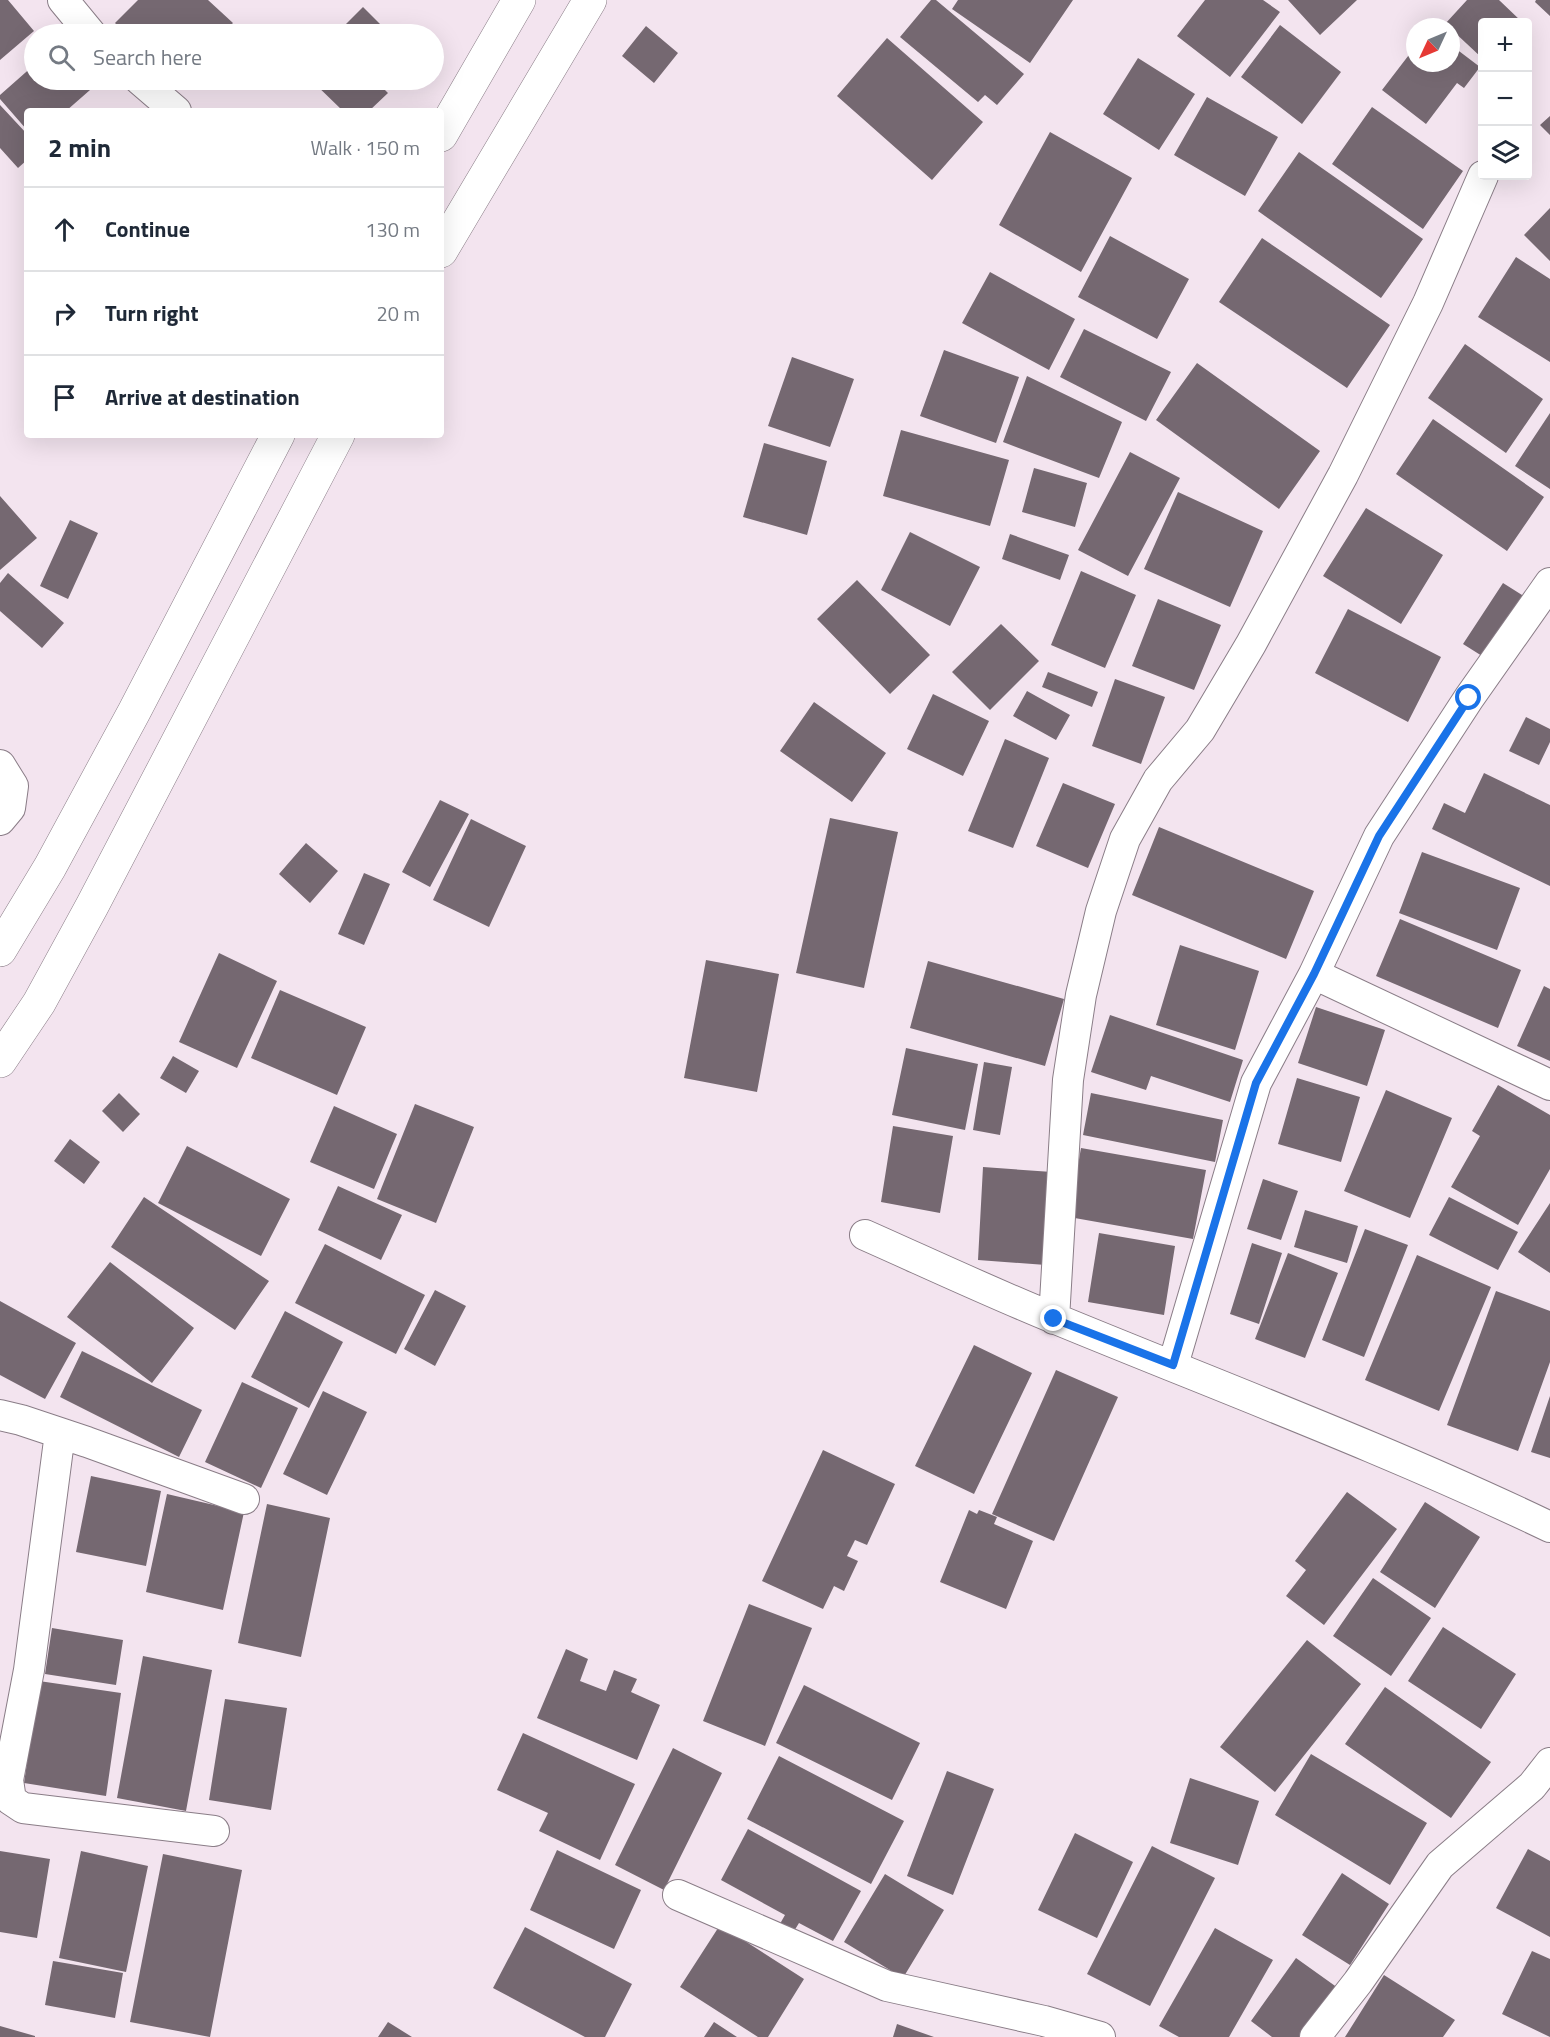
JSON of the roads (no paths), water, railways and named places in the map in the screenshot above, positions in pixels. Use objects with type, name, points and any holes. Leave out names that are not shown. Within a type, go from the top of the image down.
[{"type":"main road","points":[[444,130],[519,0]]},
{"type":"main road","points":[[444,246],[590,0]]},
{"type":"main road","points":[[0,950],[50,867],[134,712],[276,438]]},
{"type":"main road","points":[[0,1061],[39,1003],[92,906],[336,438]]},
{"type":"street","points":[[63,0],[83,24]]},
{"type":"street","points":[[152,90],[173,108]]},
{"type":"street","points":[[1054,1319],[1068,1080],[1082,995],[1101,911],[1125,839],[1158,780],[1200,730],[1251,644],[1343,475],[1428,303],[1481,180]]},
{"type":"street","points":[[1173,1365],[1256,1083],[1314,974],[1379,836],[1469,698],[1550,583]]},
{"type":"street","points":[[0,765],[14,786],[10,808],[0,820]]},
{"type":"street","points":[[1314,974],[1550,1085]]},
{"type":"street","points":[[865,1235],[1054,1319],[1173,1365],[1465,1486],[1550,1527]]},
{"type":"street","points":[[0,1415],[60,1433],[244,1499]]},
{"type":"street","points":[[60,1433],[29,1670],[8,1780],[11,1800],[23,1808],[214,1831]]},
{"type":"street","points":[[1315,2037],[1358,1982],[1440,1865],[1532,1786],[1550,1763]]},
{"type":"street","points":[[678,1895],[887,1986],[1044,2021],[1100,2037]]}]
